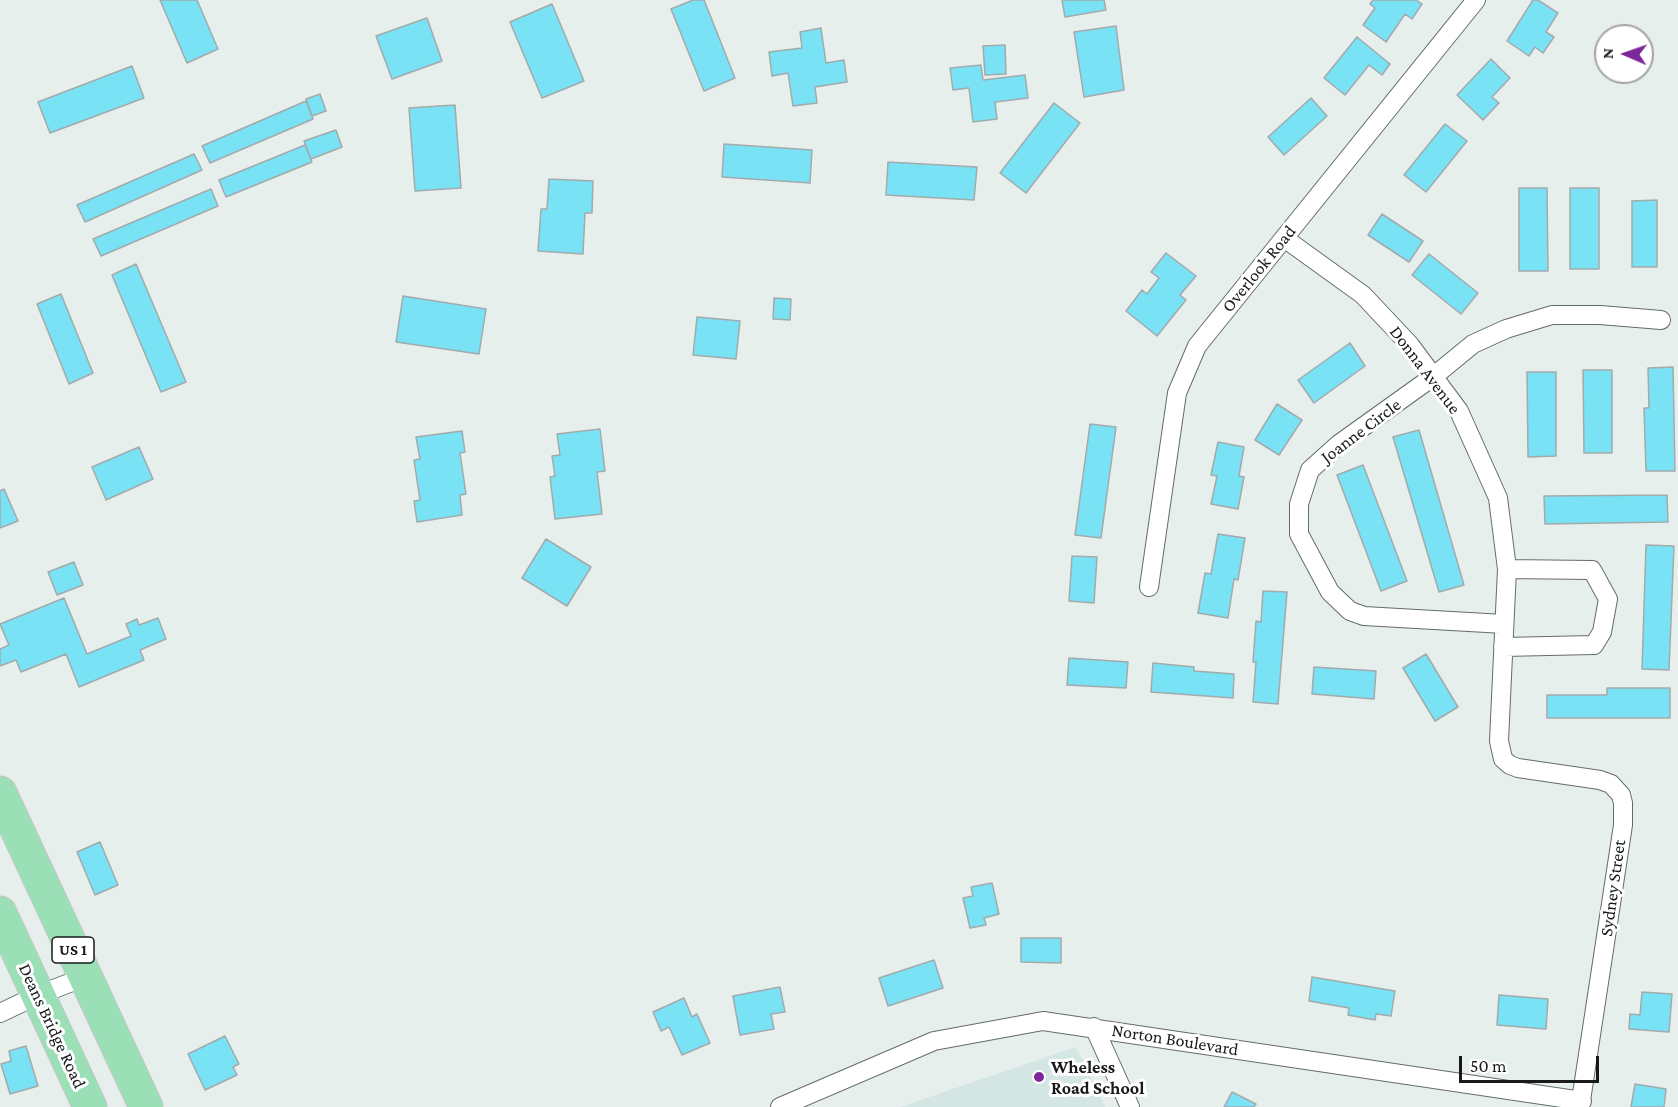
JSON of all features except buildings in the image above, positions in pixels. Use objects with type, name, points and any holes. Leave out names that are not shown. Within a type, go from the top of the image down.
[{"type":"highway","name":"US 1","points":[[0,793],[146,1107]]},
{"type":"highway","name":"Deans Bridge Road","points":[[0,913],[90,1107]]},
{"type":"street","name":"Overlook Road","points":[[1149,587],[1177,393],[1197,346],[1476,0]]},
{"type":"street","name":"Donna Avenue","points":[[1284,238],[1363,295],[1410,345],[1459,411],[1498,498],[1507,569],[1499,741],[1503,759]]},
{"type":"street","name":"Joanne Circle","points":[[1504,624],[1364,616],[1350,611],[1330,592],[1299,534],[1299,504],[1310,470],[1339,444],[1434,376],[1473,344],[1506,329],[1552,315],[1600,315],[1661,320]]},
{"type":"street","points":[[1503,647],[1594,645],[1602,632],[1608,599],[1592,570],[1507,569]]},
{"type":"street","name":"Sydney Street","points":[[1503,759],[1510,765],[1530,770],[1600,780],[1617,789],[1623,803],[1623,825],[1581,1104]]},
{"type":"street","points":[[0,1013],[85,976]]},
{"type":"street","name":"Norton Boulevard","points":[[780,1107],[934,1041],[1043,1021],[1094,1027],[1581,1104]]},
{"type":"street","points":[[1094,1027],[1130,1107]]},
{"type":"shaded area","name":"Wheless Road School","points":[[1076,1047],[1105,1107],[900,1107]]},
{"type":"place","name":"Wheless Road School","points":[[1039,1077]]}]
